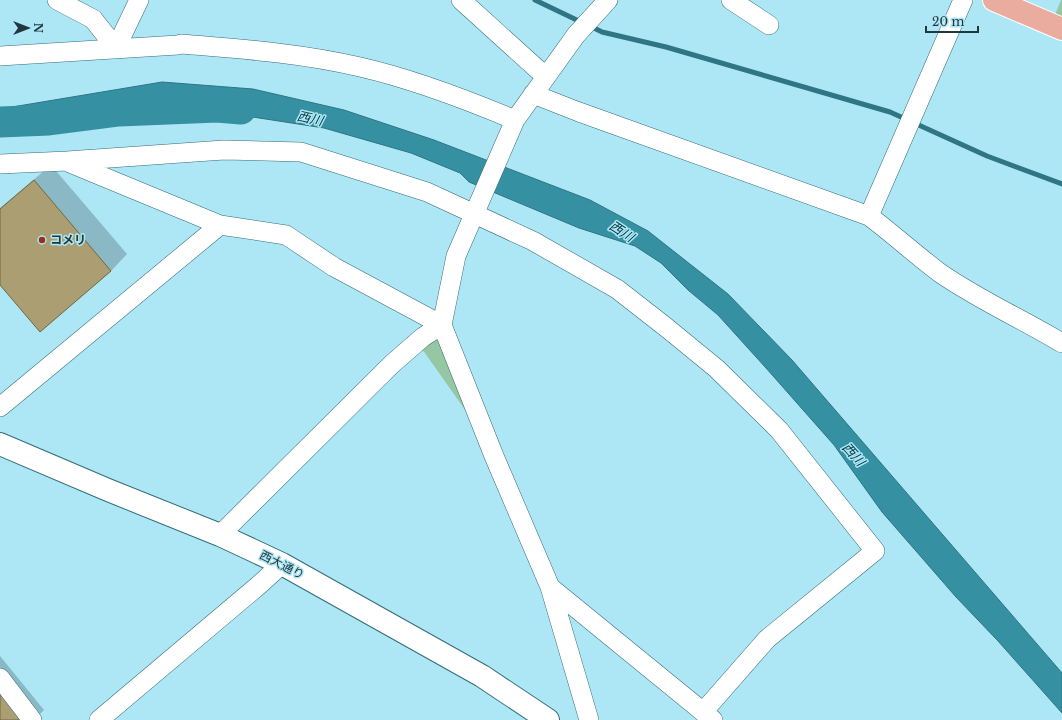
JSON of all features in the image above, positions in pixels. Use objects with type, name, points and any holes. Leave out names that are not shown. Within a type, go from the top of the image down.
[{"type":"main road","points":[[994,0],[1062,29]]},
{"type":"street","points":[[57,0],[93,19],[116,48]]},
{"type":"street","points":[[116,48],[139,0]]},
{"type":"street","points":[[461,0],[546,77]]},
{"type":"street","points":[[589,720],[550,587],[494,456],[442,325],[456,256],[515,120],[532,94],[576,35],[608,0]]},
{"type":"street","points":[[731,0],[769,25]]},
{"type":"street","points":[[868,216],[963,0]]},
{"type":"street","points":[[0,56],[181,44],[283,53],[352,65],[456,96],[515,120]]},
{"type":"street","points":[[532,94],[868,216],[898,237],[940,273],[982,299],[1027,321],[1062,343]]},
{"type":"street","points":[[0,164],[67,162],[224,150],[301,152],[476,209],[617,289],[716,369],[779,430],[876,551],[767,639],[708,716],[550,587]]},
{"type":"street","points":[[67,162],[220,225],[286,235],[334,267],[442,325]]},
{"type":"street","points":[[0,407],[220,225]]},
{"type":"street","points":[[220,535],[392,364],[423,337],[442,325]]},
{"type":"street","name":"西大通り","points":[[0,444],[108,490],[220,535],[282,564],[482,676],[548,720]]},
{"type":"street","points":[[99,720],[259,586],[282,564]]},
{"type":"street","points":[[0,678],[32,720]]},
{"type":"green space","points":[[1062,0],[1062,24],[1053,20]]},
{"type":"green space","points":[[440,330],[468,414],[420,346]]},
{"type":"water","points":[[162,82],[253,89],[344,110],[434,140],[590,200],[648,231],[728,294],[792,360],[1062,673],[1062,713],[998,641],[956,597],[882,512],[834,445],[718,315],[688,290],[661,263],[635,246],[579,228],[469,182],[460,173],[411,153],[324,128],[168,104],[128,106],[55,126],[0,132],[0,109]]},
{"type":"building","name":"コメリ","points":[[34,180],[111,271],[40,332],[0,285],[0,209]]},
{"type":"building","points":[[0,692],[23,720],[0,720]]},
{"type":"waterway","points":[[535,0],[583,23]]},
{"type":"waterway","points":[[590,26],[602,32],[666,47],[890,112],[987,156],[1062,184]]},
{"type":"waterway","name":"西川","points":[[0,122],[49,120],[119,111],[217,107],[241,109]]},
{"type":"place","name":"コメリ","points":[[42,240]]}]
